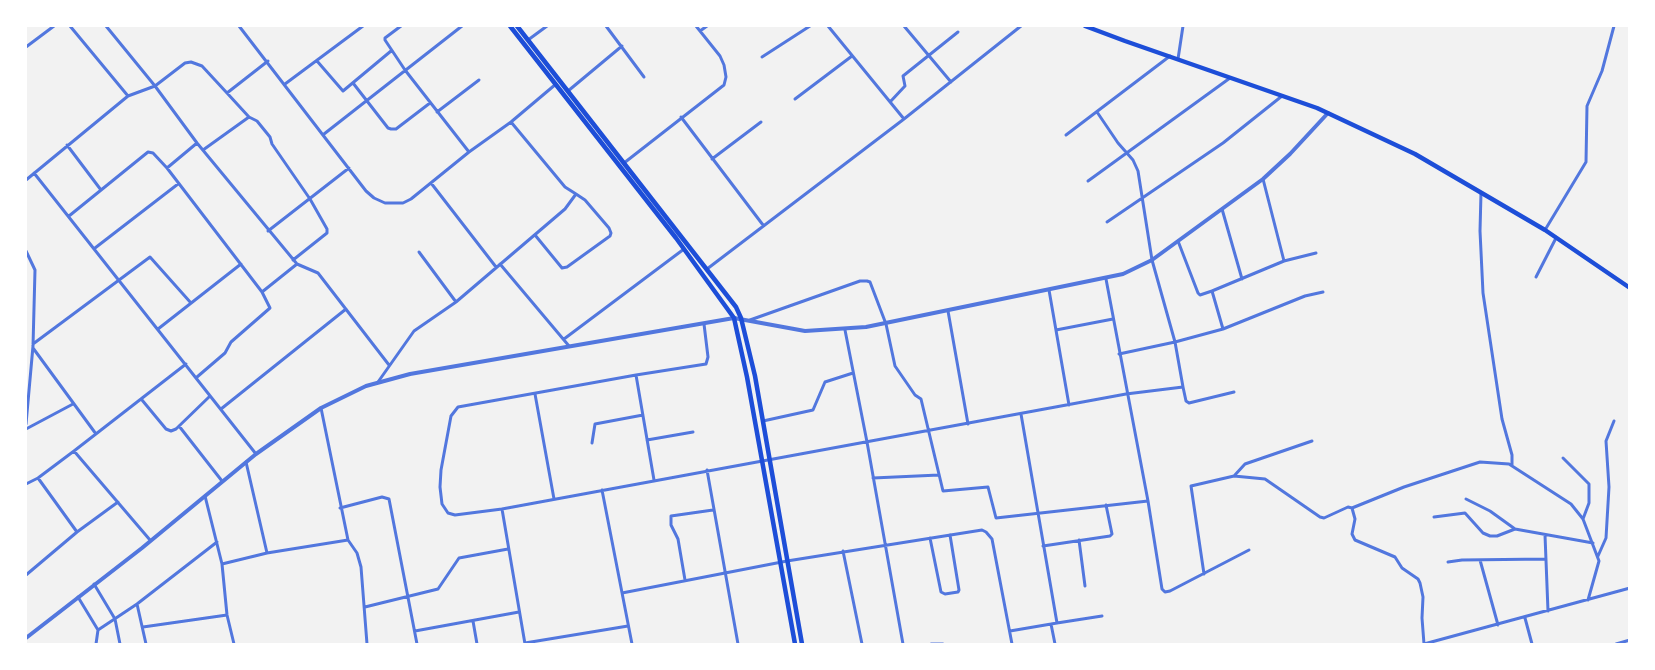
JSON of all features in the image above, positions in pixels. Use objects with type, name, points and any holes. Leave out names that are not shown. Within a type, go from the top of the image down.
[{"type":"main road","points":[[510,26],[736,307],[741,318],[763,422],[802,645]]},
{"type":"main road","points":[[517,26],[557,83],[568,91],[734,318],[795,645]]},
{"type":"main road","points":[[1085,26],[1284,95],[1415,154],[1545,230],[1629,288]]},
{"type":"street","points":[[26,47],[54,26]]},
{"type":"street","points":[[70,26],[128,96]]},
{"type":"street","points":[[106,26],[268,231],[297,264],[312,268],[318,273],[389,365]]},
{"type":"street","points":[[241,26],[366,191],[385,203],[404,203],[511,122],[557,83]]},
{"type":"street","points":[[285,84],[363,26]]},
{"type":"street","points":[[401,26],[385,38],[391,51],[469,152]]},
{"type":"street","points":[[324,134],[462,26]]},
{"type":"street","points":[[528,40],[547,26]]},
{"type":"street","points":[[606,26],[644,77]]},
{"type":"street","points":[[622,164],[681,117],[721,89],[726,77],[720,56],[696,26]]},
{"type":"street","points":[[700,31],[707,26]]},
{"type":"street","points":[[762,57],[810,26]]},
{"type":"street","points":[[828,26],[904,119]]},
{"type":"street","points":[[904,26],[951,82]]},
{"type":"street","points":[[707,269],[904,119],[1021,26]]},
{"type":"street","points":[[1178,59],[1183,26]]},
{"type":"street","points":[[1545,230],[1586,162],[1587,105],[1600,76],[1614,26]]},
{"type":"street","points":[[890,102],[905,86],[903,76],[958,32]]},
{"type":"street","points":[[568,91],[622,46]]},
{"type":"street","points":[[317,61],[344,91],[391,51]]},
{"type":"street","points":[[795,99],[852,56]]},
{"type":"street","points":[[1066,135],[1170,56]]},
{"type":"street","points":[[227,93],[268,61]]},
{"type":"street","points":[[26,180],[128,96],[155,86],[185,63],[191,62],[202,66],[249,117],[258,122],[310,199],[328,231],[293,260]]},
{"type":"street","points":[[1088,181],[1232,77]]},
{"type":"street","points":[[437,112],[479,80]]},
{"type":"street","points":[[353,83],[388,128],[393,129],[430,102]]},
{"type":"street","points":[[1107,222],[1223,143],[1284,95]]},
{"type":"street","points":[[1097,112],[1136,166],[1152,260],[1175,342],[1186,401],[1189,403],[1234,392]]},
{"type":"street","points":[[26,638],[256,454],[321,408],[366,386],[410,374],[734,318],[805,331],[845,330],[886,324],[1106,279],[1123,274],[1152,260],[1263,179],[1328,113]]},
{"type":"street","points":[[203,150],[249,117]]},
{"type":"street","points":[[681,117],[763,225]]},
{"type":"street","points":[[511,122],[565,187],[585,200],[611,233],[567,267],[562,268],[535,235]]},
{"type":"street","points":[[712,159],[761,122]]},
{"type":"street","points":[[167,168],[197,143]]},
{"type":"street","points":[[67,146],[101,190]]},
{"type":"street","points":[[69,216],[149,152],[167,168],[269,304],[268,310],[231,342],[225,353],[197,377]]},
{"type":"street","points":[[268,231],[349,168]]},
{"type":"street","points":[[34,173],[256,454]]},
{"type":"street","points":[[1263,179],[1284,261]]},
{"type":"street","points":[[430,183],[496,267]]},
{"type":"street","points":[[95,248],[178,184]]},
{"type":"street","points":[[1481,193],[1483,293],[1502,419],[1512,455],[1512,465]]},
{"type":"street","points":[[378,382],[414,332],[456,302],[535,235],[565,209],[576,194]]},
{"type":"street","points":[[1222,209],[1242,279]]},
{"type":"street","points":[[1536,277],[1556,238]]},
{"type":"street","points":[[1178,241],[1200,295],[1284,261],[1316,253]]},
{"type":"street","points":[[564,339],[684,249]]},
{"type":"street","points":[[26,251],[35,270],[33,345],[26,424]]},
{"type":"street","points":[[419,252],[456,302]]},
{"type":"street","points":[[33,345],[151,257],[191,303]]},
{"type":"street","points":[[158,329],[241,264]]},
{"type":"street","points":[[262,292],[297,264]]},
{"type":"street","points":[[500,264],[569,346]]},
{"type":"street","points":[[1106,279],[1163,591],[1170,591],[1249,550]]},
{"type":"street","points":[[750,320],[864,280],[870,282],[886,324],[895,366],[915,395],[921,399],[943,491],[989,488],[995,518],[1148,501]]},
{"type":"street","points":[[1049,290],[1069,405]]},
{"type":"street","points":[[1212,291],[1223,329]]},
{"type":"street","points":[[1119,354],[1223,329],[1305,296],[1323,292]]},
{"type":"street","points":[[220,409],[346,309]]},
{"type":"street","points":[[948,311],[968,424]]},
{"type":"street","points":[[1056,330],[1113,319]]},
{"type":"street","points":[[704,323],[708,357],[706,364],[458,407],[451,416],[440,487],[446,511],[455,515],[502,509],[1126,394],[1183,387]]},
{"type":"street","points":[[845,330],[903,645]]},
{"type":"street","points":[[33,345],[96,434]]},
{"type":"street","points":[[26,484],[75,451],[186,364]]},
{"type":"street","points":[[763,422],[815,408],[825,382],[853,372]]},
{"type":"street","points":[[636,375],[654,480]]},
{"type":"street","points":[[535,394],[554,499]]},
{"type":"street","points":[[142,400],[166,429],[171,431],[210,396]]},
{"type":"street","points":[[26,429],[73,404]]},
{"type":"street","points":[[321,408],[348,540],[357,553],[361,567],[367,645]]},
{"type":"street","points":[[1021,414],[1057,622]]},
{"type":"street","points":[[591,443],[595,424],[643,415]]},
{"type":"street","points":[[1598,556],[1606,538],[1609,487],[1606,441],[1614,421]]},
{"type":"street","points":[[179,426],[222,482]]},
{"type":"street","points":[[647,440],[693,432]]},
{"type":"street","points":[[1234,476],[1245,464],[1312,441]]},
{"type":"street","points":[[75,451],[150,540]]},
{"type":"street","points":[[1563,458],[1588,484],[1589,503],[1583,519]]},
{"type":"street","points":[[246,462],[267,553]]},
{"type":"street","points":[[1204,574],[1190,488],[1193,484],[1234,476],[1269,480],[1320,518],[1324,518],[1348,507],[1352,508],[1404,487],[1480,462],[1505,463],[1512,465],[1571,504],[1583,519],[1599,564],[1588,600]]},
{"type":"street","points":[[707,470],[738,645]]},
{"type":"street","points":[[873,478],[939,475]]},
{"type":"street","points":[[38,478],[77,532]]},
{"type":"street","points":[[602,489],[632,645]]},
{"type":"street","points":[[205,496],[222,564],[227,615],[234,645]]},
{"type":"street","points":[[340,507],[382,497],[389,499],[417,645]]},
{"type":"street","points":[[1466,499],[1490,511],[1515,529],[1593,543]]},
{"type":"street","points":[[26,575],[77,532],[118,502]]},
{"type":"street","points":[[1043,546],[1110,536],[1112,534],[1107,505]]},
{"type":"street","points":[[1352,508],[1355,519],[1352,534],[1355,540],[1395,557],[1402,568],[1418,579],[1424,597],[1424,644],[1629,588]]},
{"type":"street","points":[[502,509],[525,644],[628,626]]},
{"type":"street","points":[[685,580],[678,539],[671,525],[671,516],[713,510]]},
{"type":"street","points":[[1434,517],[1465,513],[1483,534],[1490,536],[1497,536],[1515,529]]},
{"type":"street","points":[[622,593],[780,562],[982,530],[992,539],[1012,645]]},
{"type":"street","points":[[930,538],[941,592],[945,594],[959,590],[950,535]]},
{"type":"street","points":[[1545,535],[1548,611]]},
{"type":"street","points":[[222,564],[267,553],[348,540]]},
{"type":"street","points":[[1079,540],[1085,586]]},
{"type":"street","points":[[98,630],[137,604],[217,542]]},
{"type":"street","points":[[365,606],[440,588],[459,558],[508,549]]},
{"type":"street","points":[[843,551],[862,645]]},
{"type":"street","points":[[1480,560],[1498,625]]},
{"type":"street","points":[[1448,562],[1546,560]]},
{"type":"street","points":[[94,584],[115,619],[120,645]]},
{"type":"street","points":[[78,597],[98,630],[96,645]]},
{"type":"street","points":[[137,604],[146,645]]},
{"type":"street","points":[[415,632],[519,612]]},
{"type":"street","points":[[143,627],[227,615]]},
{"type":"street","points":[[1010,631],[1102,616]]},
{"type":"street","points":[[1525,618],[1532,645]]},
{"type":"street","points":[[473,621],[477,645]]},
{"type":"street","points":[[1051,624],[1055,645]]},
{"type":"street","points":[[1444,639],[1446,645]]},
{"type":"street","points":[[1616,645],[1629,640]]},
{"type":"street","points":[[931,645],[944,645]]}]
